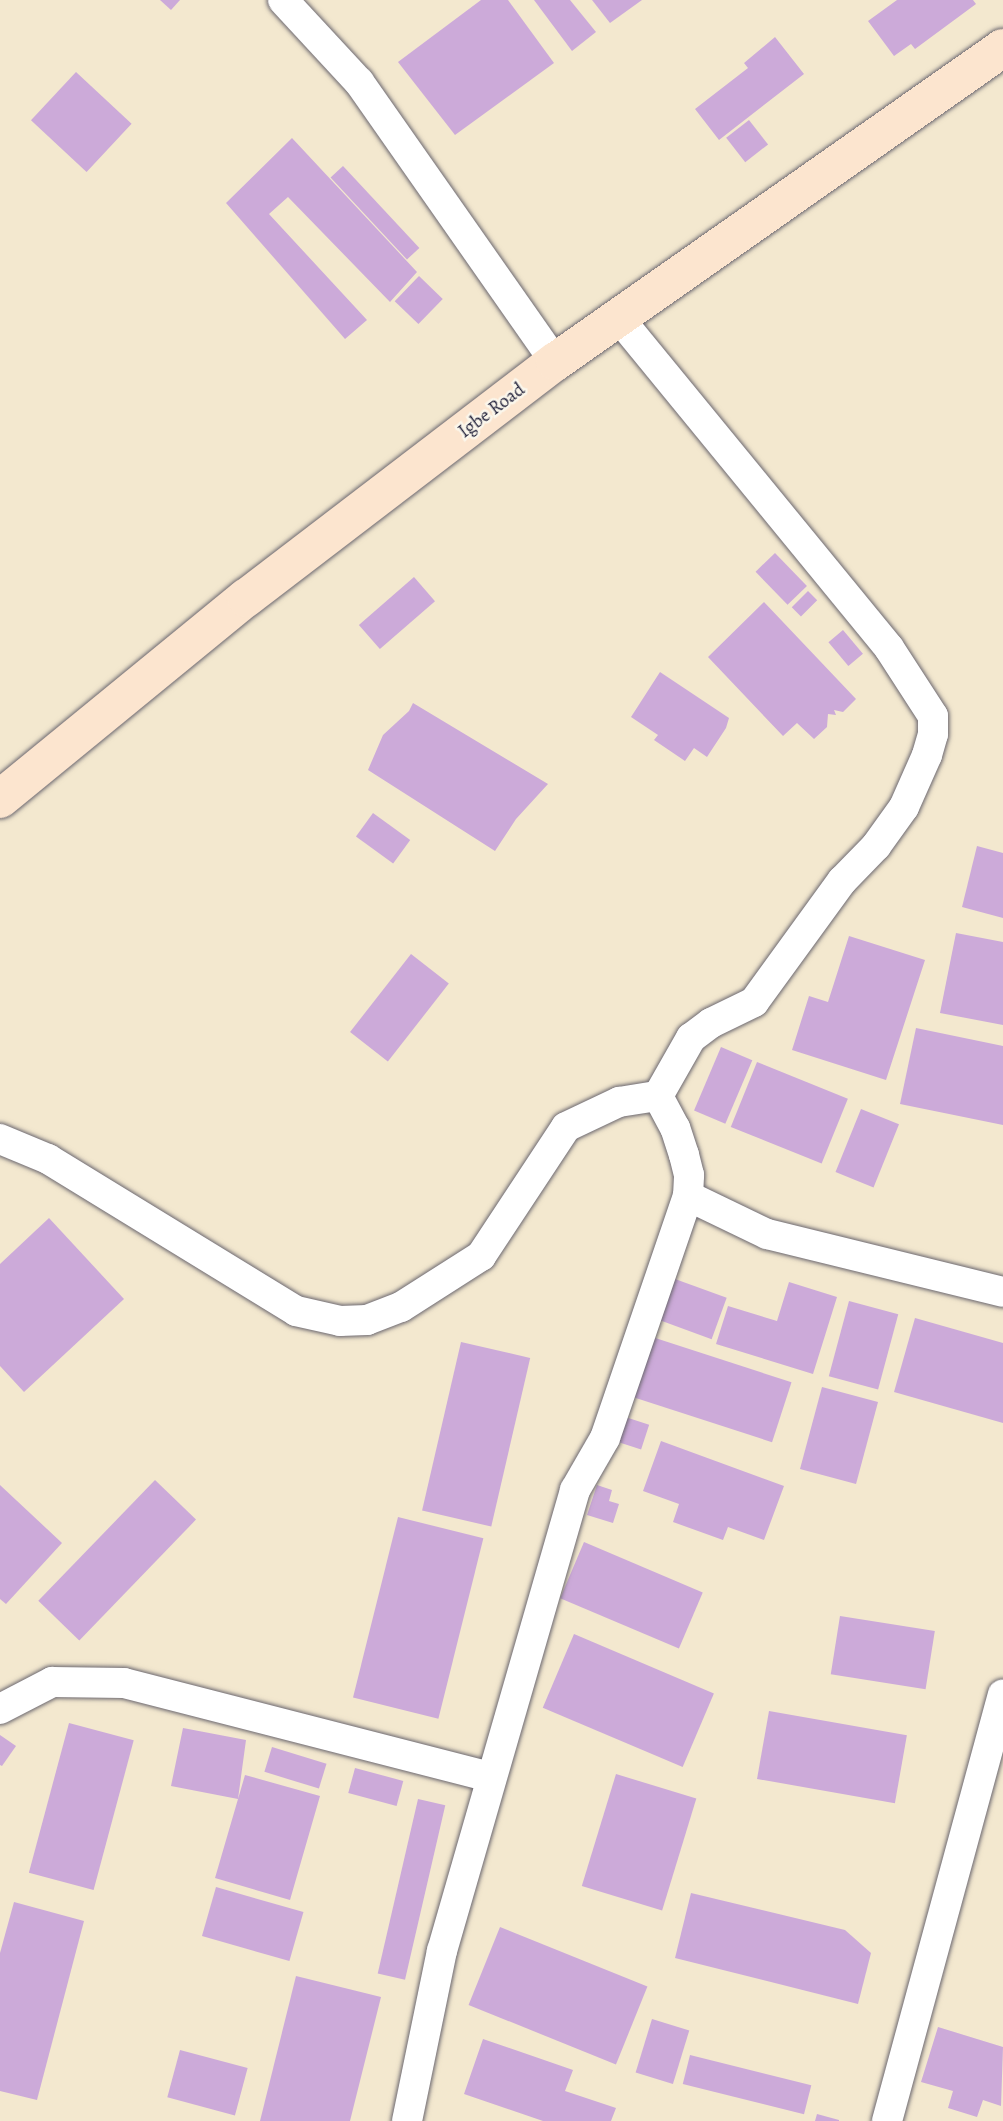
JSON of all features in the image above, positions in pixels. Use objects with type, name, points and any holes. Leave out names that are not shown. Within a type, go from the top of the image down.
[{"type":"street","points":[[283,0],[359,82],[555,362]]},
{"type":"street","name":"Igbe Road","points":[[0,799],[246,598],[555,362],[1003,48]]},
{"type":"street","points":[[618,317],[889,648],[933,716],[927,755],[904,807],[876,846],[842,881],[754,1002],[711,1023],[691,1038],[658,1096]]},
{"type":"street","points":[[0,1139],[48,1158],[296,1311],[340,1321],[367,1320],[401,1307],[481,1256],[566,1127],[619,1102],[658,1096]]},
{"type":"street","points":[[407,2121],[442,1951],[576,1490],[605,1438],[688,1196],[689,1175],[684,1155],[675,1128],[658,1096]]},
{"type":"street","points":[[688,1196],[767,1234],[1003,1292]]},
{"type":"street","points":[[0,1709],[52,1682],[124,1683],[491,1777]]},
{"type":"street","points":[[887,2121],[1003,1694]]},
{"type":"building","points":[[160,0],[180,0],[171,10]]},
{"type":"building","points":[[481,0],[508,0],[554,63],[455,135],[398,62]]},
{"type":"building","points":[[534,0],[570,0],[596,32],[572,51]]},
{"type":"building","points":[[592,0],[642,0],[610,23]]},
{"type":"building","points":[[897,0],[973,0],[976,4],[915,49],[911,44],[894,56],[868,21]]},
{"type":"building","points":[[775,37],[804,74],[719,140],[695,109],[748,68],[744,63]]},
{"type":"building","points":[[76,72],[132,124],[87,172],[31,120]]},
{"type":"building","points":[[749,120],[768,144],[745,162],[726,138]]},
{"type":"building","points":[[292,138],[417,272],[390,302],[288,197],[269,214],[367,320],[345,339],[226,203]]},
{"type":"building","points":[[343,166],[419,248],[407,260],[331,178]]},
{"type":"building","points":[[419,276],[443,299],[418,324],[395,301]]},
{"type":"building","points":[[775,553],[807,586],[788,605],[756,572]]},
{"type":"building","points":[[414,577],[435,601],[380,649],[359,625]]},
{"type":"building","points":[[808,591],[817,600],[801,616],[792,607]]},
{"type":"building","points":[[764,602],[856,699],[843,712],[834,710],[836,715],[828,714],[827,727],[814,739],[797,723],[783,736],[708,657]]},
{"type":"building","points":[[843,630],[863,654],[848,666],[828,642]]},
{"type":"building","points":[[660,672],[729,718],[726,728],[707,757],[694,748],[685,761],[654,740],[658,735],[631,717]]},
{"type":"building","points":[[413,703],[548,784],[516,819],[495,851],[368,770],[383,735],[409,711]]},
{"type":"building","points":[[373,813],[410,840],[393,863],[356,836]]},
{"type":"building","points":[[977,846],[1003,853],[1003,918],[962,907]]},
{"type":"building","points":[[956,933],[1003,942],[1003,1025],[940,1013]]},
{"type":"building","points":[[849,936],[925,960],[886,1080],[792,1050],[809,996],[828,1002]]},
{"type":"building","points":[[411,954],[449,984],[388,1062],[350,1032]]},
{"type":"building","points":[[916,1028],[1003,1046],[1003,1125],[900,1104]]},
{"type":"building","points":[[721,1047],[752,1060],[725,1124],[694,1111]]},
{"type":"building","points":[[757,1062],[848,1099],[822,1164],[731,1127]]},
{"type":"building","points":[[861,1109],[899,1124],[874,1187],[836,1172]]},
{"type":"building","points":[[49,1218],[124,1299],[24,1392],[0,1366],[0,1264]]},
{"type":"building","points":[[675,1279],[727,1298],[712,1339],[660,1320]]},
{"type":"building","points":[[789,1282],[837,1297],[813,1374],[716,1344],[728,1306],[777,1321]]},
{"type":"building","points":[[849,1301],[898,1314],[878,1390],[829,1376]]},
{"type":"building","points":[[915,1318],[1003,1343],[1003,1423],[894,1392]]},
{"type":"building","points":[[646,1335],[792,1382],[772,1442],[627,1395]]},
{"type":"building","points":[[461,1342],[530,1358],[491,1527],[422,1511]]},
{"type":"building","points":[[822,1387],[878,1402],[856,1484],[800,1469]]},
{"type":"building","points":[[613,1413],[649,1425],[641,1449],[605,1438]]},
{"type":"building","points":[[661,1441],[784,1486],[764,1540],[728,1527],[723,1540],[673,1522],[679,1504],[643,1491]]},
{"type":"building","points":[[155,1480],[196,1520],[79,1640],[38,1601]]},
{"type":"building","points":[[0,1485],[62,1543],[6,1604],[0,1599]]},
{"type":"building","points":[[597,1485],[612,1490],[609,1501],[619,1504],[613,1523],[587,1515]]},
{"type":"building","points":[[398,1517],[483,1538],[438,1719],[353,1697]]},
{"type":"building","points":[[584,1542],[703,1592],[679,1649],[560,1598]]},
{"type":"building","points":[[840,1616],[935,1631],[926,1689],[831,1674]]},
{"type":"building","points":[[574,1634],[714,1693],[683,1767],[543,1708]]},
{"type":"building","points":[[769,1711],[907,1735],[895,1803],[757,1779]]},
{"type":"building","points":[[69,1723],[134,1740],[94,1890],[29,1873]]},
{"type":"building","points":[[183,1728],[246,1740],[238,1799],[171,1786]]},
{"type":"building","points":[[0,1735],[16,1746],[2,1766],[0,1765]]},
{"type":"building","points":[[272,1747],[327,1764],[319,1789],[264,1772]]},
{"type":"building","points":[[355,1768],[403,1781],[397,1806],[348,1793]]},
{"type":"building","points":[[616,1774],[696,1799],[662,1910],[582,1886]]},
{"type":"building","points":[[245,1775],[320,1796],[290,1900],[215,1878]]},
{"type":"building","points":[[418,1799],[445,1805],[405,1980],[378,1973]]},
{"type":"building","points":[[216,1887],[303,1912],[289,1961],[202,1936]]},
{"type":"building","points":[[691,1893],[845,1930],[871,1953],[858,2004],[675,1958]]},
{"type":"building","points":[[14,1902],[84,1921],[37,2100],[0,2091],[0,1953]]},
{"type":"building","points":[[500,1927],[647,1987],[616,2064],[469,2005]]},
{"type":"building","points":[[296,1976],[381,1997],[350,2121],[260,2121]]},
{"type":"building","points":[[652,2019],[689,2030],[673,2084],[636,2073]]},
{"type":"building","points":[[938,2027],[1003,2047],[1001,2106],[983,2100],[977,2117],[948,2108],[953,2091],[921,2082]]},
{"type":"building","points":[[483,2039],[573,2070],[565,2091],[616,2108],[611,2121],[543,2121],[464,2094]]},
{"type":"building","points":[[180,2050],[248,2068],[235,2115],[167,2097]]},
{"type":"building","points":[[690,2055],[811,2085],[804,2114],[683,2084]]},
{"type":"building","points":[[817,2114],[839,2120],[839,2121],[815,2121]]}]
